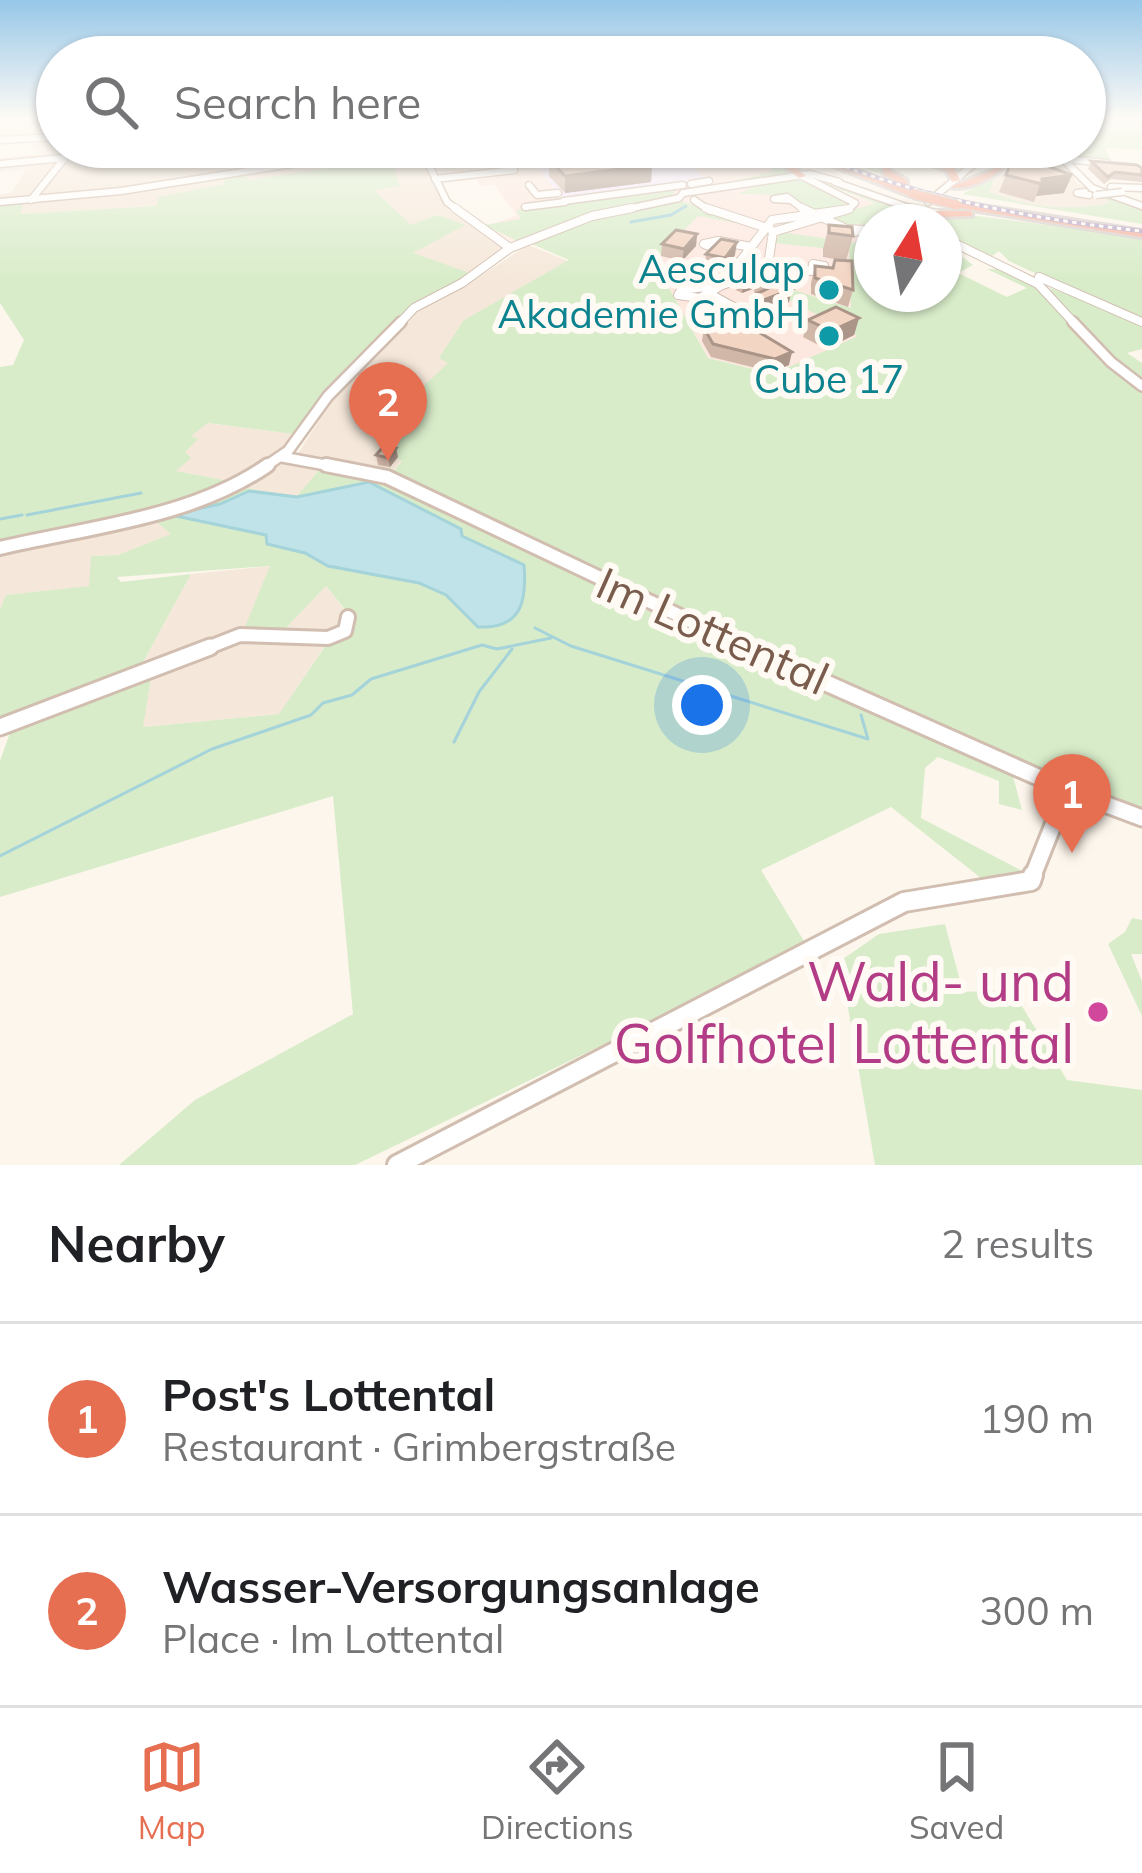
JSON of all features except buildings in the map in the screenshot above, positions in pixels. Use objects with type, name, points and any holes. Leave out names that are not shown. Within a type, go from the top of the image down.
[{"type":"highway","points":[[869,173],[962,202],[1105,230]]},
{"type":"highway","points":[[875,173],[917,189]]},
{"type":"highway","points":[[888,173],[917,189]]},
{"type":"highway","points":[[952,173],[955,184],[990,173]]},
{"type":"highway","points":[[962,202],[1141,229]]},
{"type":"highway","points":[[962,217],[1141,229]]},
{"type":"street","points":[[31,200],[52,173]]},
{"type":"street","points":[[0,202],[145,188],[230,173]]},
{"type":"street","points":[[432,173],[451,206],[510,248]]},
{"type":"street","points":[[435,179],[484,173]]},
{"type":"street","points":[[936,204],[966,173]]},
{"type":"street","points":[[1072,173],[1072,180],[1085,192]]},
{"type":"street","points":[[693,190],[721,216],[772,229],[823,218],[855,203],[831,183],[805,175]]},
{"type":"street","points":[[525,207],[658,188],[716,187],[738,192],[737,187],[805,175],[901,204]]},
{"type":"street","points":[[1072,180],[1142,206]]},
{"type":"street","points":[[551,184],[566,203]]},
{"type":"street","points":[[529,185],[537,196],[566,203]]},
{"type":"street","points":[[0,548],[213,498],[282,457],[328,396],[410,311],[462,284],[510,248],[592,216],[716,187]]},
{"type":"street","points":[[1111,187],[1122,191]]},
{"type":"street","points":[[1095,195],[1141,189]]},
{"type":"street","points":[[791,200],[810,214],[847,229]]},
{"type":"street","points":[[772,229],[720,287],[710,294],[688,299],[678,292],[720,287],[767,272],[769,267],[772,229],[772,220],[848,209]]},
{"type":"street","points":[[719,241],[752,248]]},
{"type":"street","points":[[962,245],[1051,291],[1077,296],[1142,322]]},
{"type":"street","points":[[769,267],[812,271]]},
{"type":"street","points":[[1051,291],[1123,373],[1142,386]]},
{"type":"street","points":[[710,294],[757,320]]},
{"type":"street","name":"Im Lottental","points":[[282,457],[387,477],[634,597],[1067,790],[1142,818]]},
{"type":"street","points":[[0,727],[240,635],[328,638],[345,631],[349,617]]},
{"type":"street","points":[[397,1165],[904,902],[1031,881],[1067,790]]},
{"type":"shaded area","points":[[24,173],[295,173],[225,184],[156,206],[19,214],[24,202],[0,202],[0,194],[11,193]]},
{"type":"shaded area","points":[[395,173],[430,173],[442,200],[507,249],[473,274],[411,253],[463,225],[438,215],[411,225],[373,189],[398,186]]},
{"type":"shaded area","points":[[435,173],[495,173],[438,179]]},
{"type":"shaded area","points":[[512,173],[777,173],[877,204],[854,204],[852,309],[860,336],[773,374],[708,358],[654,260],[703,211],[700,207],[681,201],[662,203],[511,241],[488,226],[517,215],[494,185],[480,186],[475,178]]},
{"type":"shaded area","points":[[542,173],[700,173],[708,180],[562,199]]},
{"type":"shaded area","points":[[1072,173],[1077,183],[1113,203],[1066,211],[1020,204],[989,192],[995,177]]},
{"type":"shaded area","points":[[528,245],[568,261],[464,320],[449,362],[390,476],[358,465],[297,455],[333,399],[418,311]]},
{"type":"shaded area","points":[[207,423],[294,434],[270,459],[234,482],[175,471],[190,458],[184,452],[189,437]]},
{"type":"shaded area","points":[[283,462],[321,468],[297,497],[244,488]]},
{"type":"shaded area","points":[[152,518],[172,534],[118,555],[92,556],[90,586],[7,595],[0,609],[0,555]]},
{"type":"shaded area","points":[[271,566],[245,629],[285,629],[326,586],[351,618],[329,639],[280,714],[142,727],[152,673],[136,675],[191,574]]},
{"type":"green space","points":[[293,173],[396,173],[400,186],[374,190],[411,225],[438,215],[465,225],[413,253],[473,274],[399,316],[350,364],[294,434],[208,423],[191,436],[198,439],[185,452],[191,458],[176,471],[234,482],[210,494],[0,544],[0,367],[13,365],[24,340],[0,303],[0,202],[24,201],[20,214],[156,206],[159,197],[224,184],[226,176],[243,175],[249,180]]},
{"type":"green space","points":[[765,173],[785,173],[733,184],[729,182]]},
{"type":"green space","points":[[995,177],[989,192],[1019,201],[1062,207],[1111,203],[1077,181],[1118,202],[1142,207],[1142,224],[962,194]]},
{"type":"green space","points":[[802,179],[851,204],[812,212],[787,195],[738,194],[758,184]]},
{"type":"green space","points":[[835,183],[886,204],[872,204],[825,184]]},
{"type":"green space","points":[[675,190],[672,195],[586,215],[518,241],[484,225],[521,219],[516,210]]},
{"type":"green space","points":[[681,201],[763,228],[698,216],[654,261],[708,358],[773,374],[858,336],[770,290],[771,283],[851,308],[849,251],[775,243],[781,232],[854,242],[854,312],[962,312],[962,275],[1007,297],[1027,288],[987,269],[1005,269],[1047,295],[1053,295],[1050,288],[1074,297],[1080,294],[1009,261],[999,251],[992,256],[962,242],[962,214],[1142,237],[1142,349],[1127,353],[1142,363],[1142,811],[741,640],[390,476],[402,461],[385,453],[396,412],[448,363],[439,358],[464,320],[569,260],[532,244],[594,217]]},
{"type":"green space","points":[[854,210],[854,224],[847,227],[829,218]]},
{"type":"green space","points":[[321,468],[381,481],[646,610],[1011,769],[1022,810],[999,804],[999,781],[938,757],[925,768],[921,818],[1024,872],[986,882],[891,807],[761,870],[807,946],[355,1165],[119,1165],[195,1100],[353,1014],[333,796],[0,897],[0,761],[12,727],[152,672],[143,727],[279,714],[330,639],[351,617],[326,586],[285,629],[244,629],[270,566],[117,577],[121,582],[191,574],[136,675],[0,727],[0,609],[6,595],[89,586],[91,556],[118,555],[171,534],[152,518],[206,505],[244,488],[297,496]]},
{"type":"green space","points":[[1132,918],[1142,920],[1142,954],[1131,954],[1142,981],[1142,1016],[1108,944],[1125,932]]},
{"type":"green space","points":[[945,924],[963,992],[1012,990],[1067,1080],[1142,1090],[1142,1165],[875,1165],[840,961],[879,934]]},
{"type":"water","points":[[369,482],[461,529],[462,536],[524,565],[522,601],[513,618],[478,627],[446,595],[419,583],[328,566],[305,553],[267,544],[266,535],[171,515],[220,504],[249,491],[297,497]]},
{"type":"waterway","points":[[631,222],[671,215],[686,206]]},
{"type":"waterway","points":[[27,515],[141,493]]},
{"type":"waterway","points":[[0,519],[22,515]]},
{"type":"waterway","points":[[535,628],[571,646],[868,739],[861,715]]},
{"type":"waterway","points":[[0,856],[212,749],[311,715],[323,703],[352,695],[371,679],[482,645],[497,649],[551,638]]},
{"type":"waterway","points":[[454,742],[479,692],[512,649]]},
{"type":"railway","points":[[864,173],[966,202],[1142,231]]},
{"type":"place","name":"Aesculap Akademie GmbH","points":[[829,290]]},
{"type":"place","name":"Cube 17","points":[[829,336]]},
{"type":"place","name":"Wasser-Versorgungsanlage","points":[[388,461]]},
{"type":"place","name":"Post's Lottental","points":[[1072,853]]},
{"type":"place","name":"Wald- und Golfhotel Lottental","points":[[1098,1012]]}]
